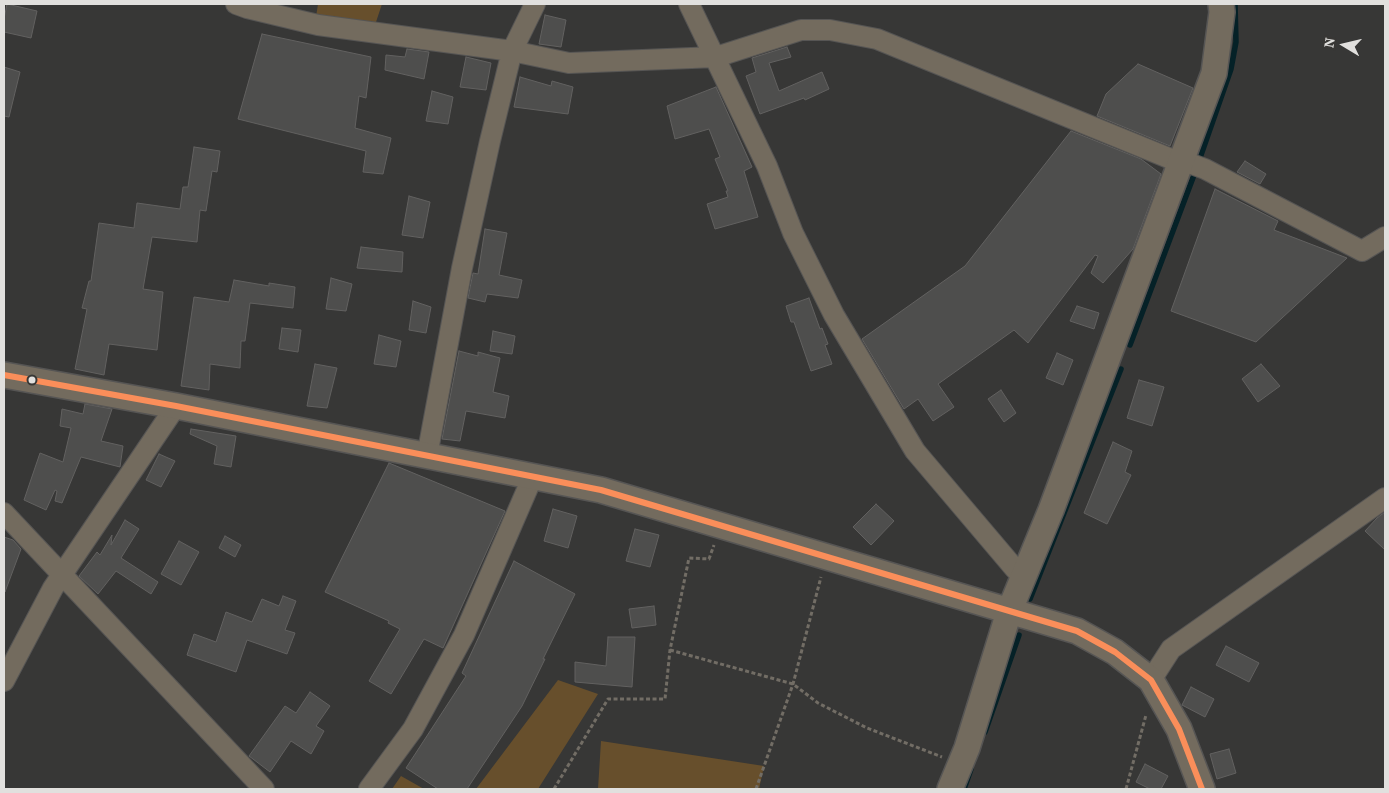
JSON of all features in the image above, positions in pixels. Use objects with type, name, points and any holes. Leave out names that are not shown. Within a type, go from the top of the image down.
[{"type":"street","points":[[236,4],[318,24],[512,51],[569,63],[716,57],[801,30],[830,30],[876,39],[1192,165],[1362,251],[1385,239]]},
{"type":"street","points":[[427,456],[462,268],[512,51],[535,4]]},
{"type":"street","points":[[689,4],[767,166],[793,233],[834,315],[915,451],[1023,576]]},
{"type":"street","points":[[950,789],[961,764],[1009,612],[1192,165],[1214,73],[1221,4]]},
{"type":"street","points":[[4,375],[176,406],[601,490],[1077,631],[1116,652],[1151,680],[1179,729],[1202,789]]},
{"type":"street","points":[[4,681],[53,588],[176,406]]},
{"type":"street","points":[[369,789],[413,729],[464,635],[533,476]]},
{"type":"street","points":[[1151,680],[1171,649],[1385,498]]},
{"type":"street","points":[[4,513],[264,789]]},
{"type":"path","points":[[554,789],[608,699],[665,699],[670,650],[689,558],[709,559],[721,526]]},
{"type":"path","points":[[756,789],[793,684],[826,557]]},
{"type":"path","points":[[670,650],[793,684],[818,703],[867,728],[961,764]]},
{"type":"path","points":[[1126,789],[1149,708],[1151,680]]},
{"type":"shaded area","points":[[318,4],[382,4],[375,25],[316,17]]},
{"type":"shaded area","points":[[558,680],[598,694],[538,789],[476,789]]},
{"type":"shaded area","points":[[601,741],[764,766],[759,789],[598,789]]},
{"type":"shaded area","points":[[401,776],[424,789],[392,789]]},
{"type":"building","points":[[7,4],[37,11],[31,38],[4,32]]},
{"type":"building","points":[[545,15],[566,20],[561,47],[539,44]]},
{"type":"building","points":[[262,34],[371,57],[366,98],[359,96],[355,128],[391,138],[383,174],[363,172],[366,151],[238,119]]},
{"type":"building","points":[[787,47],[791,57],[769,63],[779,91],[822,72],[829,89],[805,100],[804,98],[760,114],[746,76],[756,72],[752,58]]},
{"type":"building","points":[[407,49],[429,52],[424,79],[385,70],[386,55],[405,57]]},
{"type":"building","points":[[466,57],[491,63],[486,90],[460,87]]},
{"type":"building","points":[[1138,64],[1193,88],[1170,146],[1097,116],[1106,94]]},
{"type":"building","points":[[4,67],[20,72],[9,117],[4,116]]},
{"type":"building","points":[[520,77],[551,86],[552,81],[573,87],[568,114],[514,107]]},
{"type":"building","points":[[716,87],[752,167],[744,171],[758,217],[715,229],[707,204],[728,197],[726,191],[728,191],[715,159],[720,157],[709,129],[675,139],[667,106]]},
{"type":"building","points":[[432,91],[453,97],[448,124],[426,121]]},
{"type":"building","points":[[1071,131],[1141,159],[1161,174],[1133,249],[1103,283],[1091,273],[1098,256],[1095,255],[1028,343],[1014,330],[938,384],[954,407],[933,421],[918,399],[904,409],[862,339],[965,266]]},
{"type":"building","points":[[194,147],[220,151],[217,172],[212,171],[206,211],[200,210],[197,242],[152,237],[143,289],[163,292],[157,350],[109,344],[104,375],[75,369],[87,309],[82,308],[89,281],[91,281],[99,223],[134,228],[137,203],[180,209],[183,187],[188,187]]},
{"type":"building","points":[[1245,161],[1266,174],[1260,184],[1237,172]]},
{"type":"building","points":[[1215,189],[1278,221],[1274,230],[1347,258],[1256,342],[1171,311]]},
{"type":"building","points":[[409,196],[430,202],[423,238],[402,235]]},
{"type":"building","points":[[485,229],[507,233],[499,275],[522,280],[518,298],[487,294],[485,302],[468,298],[473,273],[478,274]]},
{"type":"building","points":[[361,247],[403,252],[402,272],[357,268]]},
{"type":"building","points":[[331,278],[352,284],[346,311],[326,309]]},
{"type":"building","points":[[234,280],[269,286],[269,283],[295,287],[293,308],[250,303],[245,341],[241,341],[240,368],[210,364],[209,390],[181,386],[194,297],[229,302]]},
{"type":"building","points":[[809,298],[820,329],[822,328],[828,344],[825,345],[832,364],[811,371],[794,322],[791,322],[786,306]]},
{"type":"building","points":[[413,301],[431,307],[426,333],[409,330]]},
{"type":"building","points":[[1077,306],[1099,313],[1094,329],[1070,321]]},
{"type":"building","points":[[282,328],[301,330],[298,352],[279,349]]},
{"type":"building","points":[[493,331],[515,336],[512,354],[490,351]]},
{"type":"building","points":[[379,335],[401,341],[396,367],[374,364]]},
{"type":"building","points":[[459,351],[478,356],[478,352],[500,358],[493,392],[509,396],[505,418],[466,411],[460,441],[442,439]]},
{"type":"building","points":[[1057,353],[1073,360],[1063,385],[1046,378]]},
{"type":"building","points":[[315,364],[337,368],[327,408],[307,406]]},
{"type":"building","points":[[1261,364],[1280,386],[1258,402],[1242,379]]},
{"type":"building","points":[[1139,380],[1164,387],[1152,426],[1127,418]]},
{"type":"building","points":[[1001,390],[1016,413],[1004,422],[988,399]]},
{"type":"building","points":[[85,404],[112,409],[101,441],[123,446],[120,467],[81,457],[62,503],[55,501],[57,491],[55,490],[46,510],[24,500],[40,453],[63,462],[71,428],[60,426],[62,409],[83,414]]},
{"type":"building","points":[[191,429],[236,436],[231,467],[214,464],[217,446],[190,434]]},
{"type":"building","points":[[1113,442],[1132,451],[1125,472],[1131,475],[1107,524],[1084,513]]},
{"type":"building","points":[[159,454],[175,461],[161,487],[146,480]]},
{"type":"building","points":[[389,463],[505,511],[443,648],[424,639],[391,694],[369,681],[400,629],[388,623],[389,621],[325,592]]},
{"type":"building","points":[[876,504],[894,521],[871,545],[853,527]]},
{"type":"building","points":[[553,509],[577,516],[568,548],[544,541]]},
{"type":"building","points":[[1385,512],[1385,550],[1365,531]]},
{"type":"building","points":[[125,520],[139,529],[121,558],[158,582],[151,594],[116,571],[98,594],[79,576],[97,552],[100,555],[112,535],[111,545]]},
{"type":"building","points":[[635,529],[659,535],[650,567],[626,561]]},
{"type":"building","points":[[225,536],[241,545],[235,557],[219,548]]},
{"type":"building","points":[[4,537],[13,540],[21,549],[5,592]]},
{"type":"building","points":[[179,541],[199,552],[181,585],[161,574]]},
{"type":"building","points":[[514,561],[575,594],[522,706],[467,789],[438,789],[406,768],[466,676],[462,673]]},
{"type":"building","points":[[283,596],[296,601],[285,630],[295,633],[287,654],[247,640],[236,672],[187,655],[194,634],[216,642],[226,612],[252,622],[262,599],[279,606]]},
{"type":"building","points":[[654,606],[656,625],[632,628],[629,609]]},
{"type":"building","points":[[608,637],[635,637],[632,687],[575,682],[575,662],[606,666]]},
{"type":"building","points":[[1226,646],[1259,663],[1249,682],[1216,665]]},
{"type":"building","points":[[1191,687],[1214,699],[1205,717],[1182,705]]},
{"type":"building","points":[[310,692],[330,706],[316,726],[324,731],[311,754],[291,741],[270,772],[249,756],[285,706],[296,713]]},
{"type":"building","points":[[1229,749],[1236,773],[1217,779],[1210,754]]},
{"type":"building","points":[[1145,764],[1168,776],[1161,789],[1150,789],[1136,782]]},
{"type":"waterway","points":[[1130,345],[1194,175],[1231,69],[1236,42],[1235,4]]},
{"type":"waterway","points":[[1030,599],[1121,369]]},
{"type":"waterway","points":[[985,732],[1019,635]]},
{"type":"waterway","points":[[964,789],[971,769]]},
{"type":"transit line","points":[[4,375],[176,406],[601,490],[1077,631],[1115,652],[1151,680],[1179,729],[1202,789]]}]
